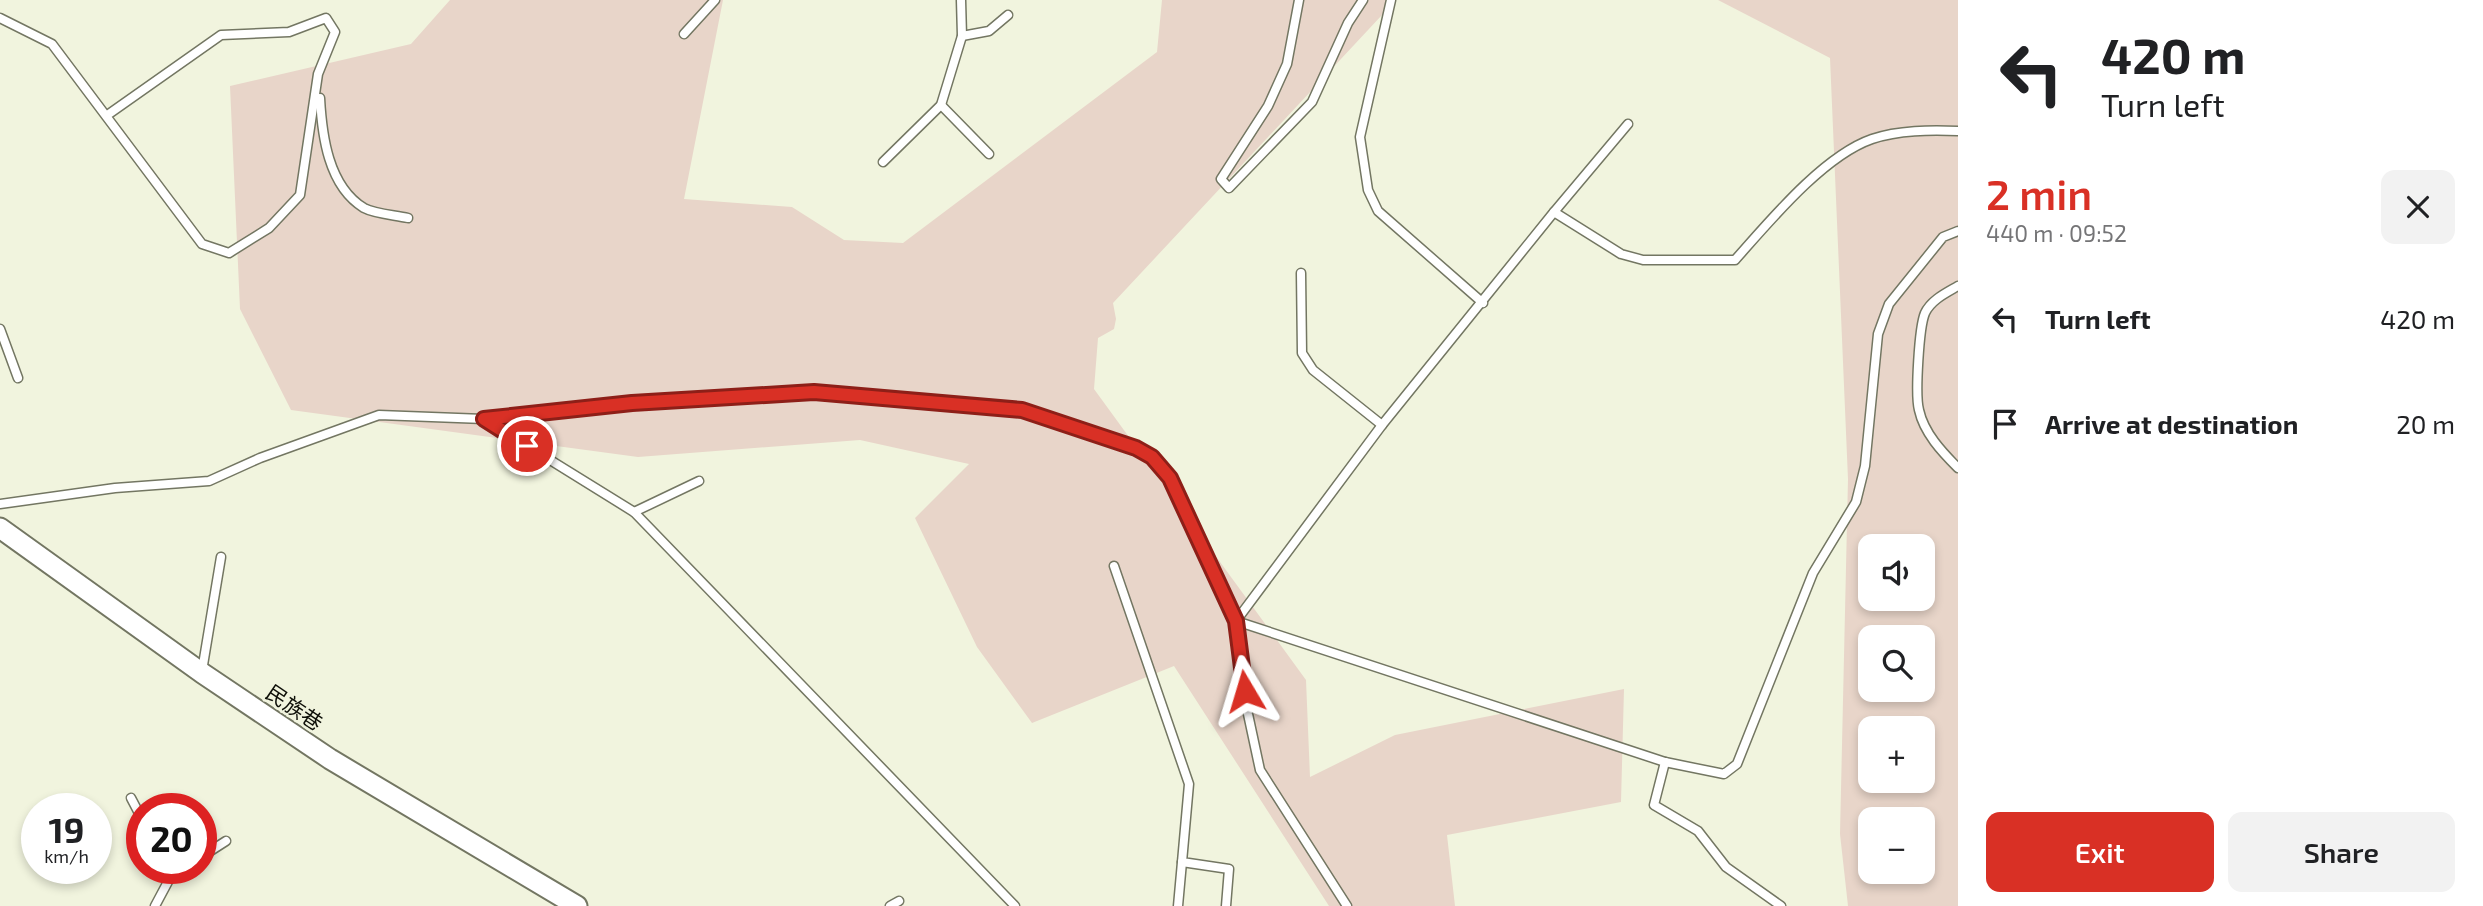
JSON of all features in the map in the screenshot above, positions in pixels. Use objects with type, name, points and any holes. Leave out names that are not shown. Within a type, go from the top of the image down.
[{"type":"street","name":"民族巷","points":[[0,528],[202,673],[330,760],[577,906]]},
{"type":"lane","points":[[684,34],[715,0]]},
{"type":"lane","points":[[883,162],[941,106],[962,36],[961,0]]},
{"type":"lane","points":[[1299,0],[1287,64],[1268,106],[1221,179],[1228,188],[1250,170],[1312,102],[1348,23],[1363,0]]},
{"type":"lane","points":[[1391,0],[1360,137],[1368,190],[1378,211],[1483,303]]},
{"type":"lane","points":[[962,36],[989,31],[1008,15]]},
{"type":"lane","points":[[0,18],[52,44],[106,116],[202,244],[229,253],[269,228],[300,195],[318,74],[335,32],[326,19],[289,32],[221,35],[106,116]]},
{"type":"lane","points":[[318,74],[321,121],[328,156],[341,184],[365,208],[408,218]]},
{"type":"lane","points":[[941,106],[989,154]]},
{"type":"lane","points":[[1236,621],[1382,425],[1628,124]]},
{"type":"lane","points":[[1554,212],[1629,256],[1683,262],[1735,260],[1790,199],[1849,149],[1891,134],[1958,131]]},
{"type":"lane","points":[[1236,621],[1665,762],[1724,774],[1737,764],[1813,573],[1856,502],[1865,466],[1878,334],[1889,304],[1943,237],[1958,231]]},
{"type":"lane","points":[[1301,273],[1302,354],[1313,370],[1382,425]]},
{"type":"lane","points":[[1958,286],[1932,303],[1925,313],[1920,334],[1919,410],[1938,449],[1958,468]]},
{"type":"lane","points":[[0,329],[18,378]]},
{"type":"lane","points":[[0,504],[115,488],[209,481],[260,458],[379,415],[484,419],[632,403],[814,392],[1022,410],[1136,448],[1152,457],[1170,478],[1236,621],[1248,714],[1260,770],[1346,906]]},
{"type":"lane","points":[[484,419],[634,512],[1015,906]]},
{"type":"lane","points":[[634,512],[699,481]]},
{"type":"lane","points":[[202,673],[221,557]]},
{"type":"lane","points":[[1114,566],[1189,784],[1178,906]]},
{"type":"lane","points":[[1665,762],[1654,805],[1698,831],[1726,867],[1781,906]]},
{"type":"lane","points":[[217,847],[226,841]]},
{"type":"lane","points":[[1182,862],[1229,869],[1226,906]]},
{"type":"lane","points":[[155,906],[164,884]]},
{"type":"lane","points":[[890,906],[899,901]]},
{"type":"shaded area","points":[[450,0],[723,0],[684,199],[792,207],[844,240],[903,243],[1157,52],[1162,0],[1396,0],[1113,303],[1116,319],[1114,329],[1098,338],[1094,389],[1306,680],[1310,777],[1395,735],[1624,689],[1621,802],[1447,835],[1455,906],[1329,906],[1174,666],[1032,723],[977,647],[915,518],[969,464],[860,440],[638,457],[291,410],[240,309],[230,86],[411,44]]},
{"type":"shaded area","points":[[1718,0],[1958,0],[1958,906],[1848,906],[1840,834],[1848,479],[1830,58]]},
{"type":"route","points":[[527,446],[484,419],[632,403],[814,392],[1022,410],[1136,448],[1152,457],[1170,478],[1236,621],[1245,691]]}]
